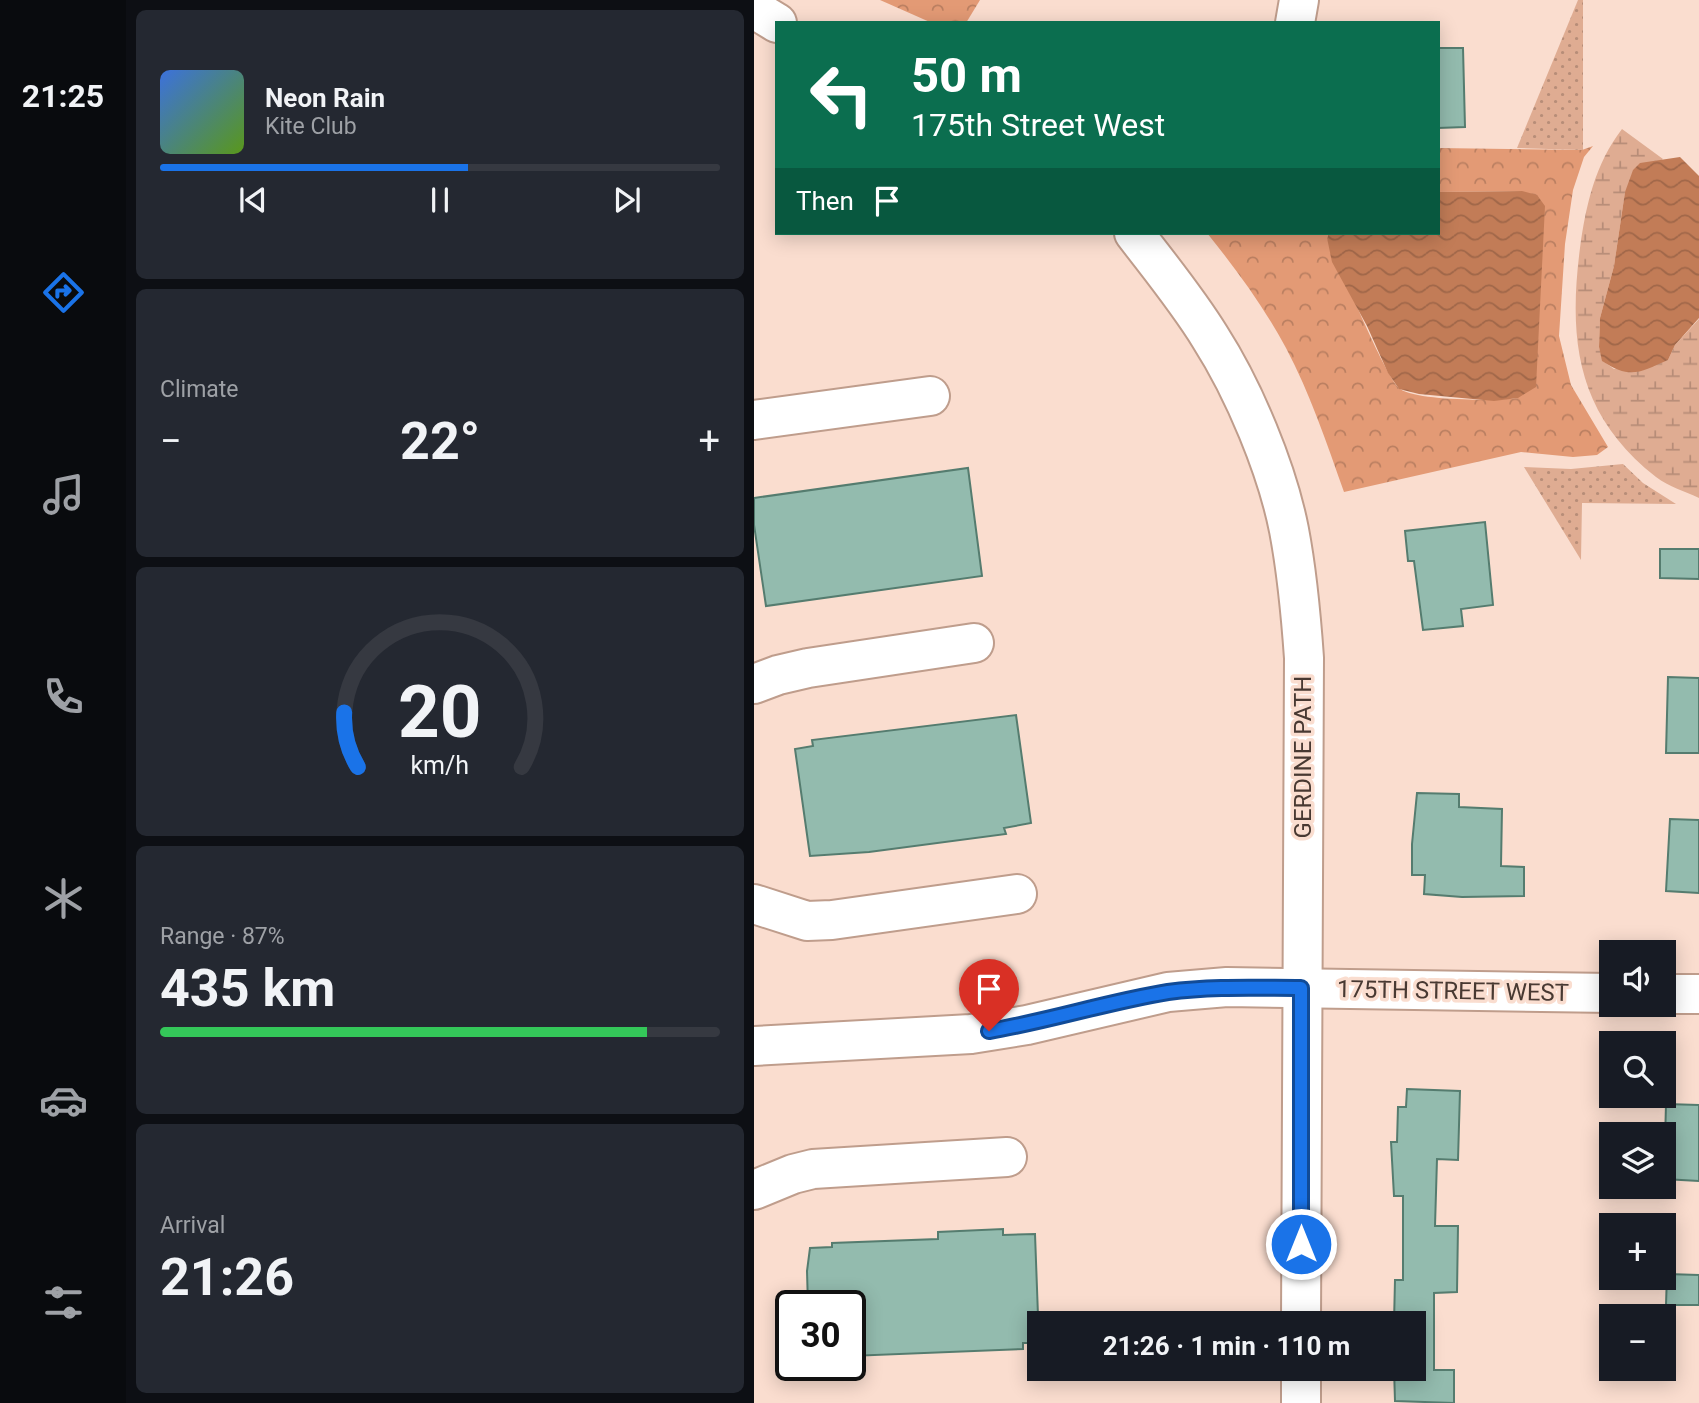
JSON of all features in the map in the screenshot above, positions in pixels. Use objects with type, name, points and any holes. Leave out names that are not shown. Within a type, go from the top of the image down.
[{"type":"street","points":[[1295,21],[1299,0]]},
{"type":"street","points":[[754,9],[775,22]]},
{"type":"street","name":"GERDINE PATH","points":[[1135,235],[1211,337],[1244,401],[1269,463],[1289,528],[1300,602],[1304,658],[1301,1311]]},
{"type":"street","points":[[754,420],[930,396]]},
{"type":"street","points":[[754,684],[808,668],[974,643]]},
{"type":"street","points":[[754,904],[807,921],[832,920],[1017,894]]},
{"type":"street","name":"175TH STREET WEST","points":[[754,1046],[971,1034],[1027,1025],[1168,992],[1227,988],[1599,993]]},
{"type":"street","points":[[1676,994],[1699,994]]},
{"type":"street","points":[[754,1191],[793,1174],[813,1169],[1007,1157]]},
{"type":"street","points":[[1301,1381],[1301,1403]]},
{"type":"green space","points":[[880,0],[980,0],[967,21],[927,21]]},
{"type":"green space","points":[[1578,0],[1583,0],[1583,150],[1517,148]]},
{"type":"green space","points":[[1622,129],[1663,159],[1625,192],[1614,266],[1600,318],[1599,347],[1603,361],[1614,369],[1668,360],[1675,345],[1699,319],[1699,498],[1656,477],[1630,453],[1609,428],[1594,402],[1584,374],[1578,345],[1576,314],[1582,232],[1598,171]]},
{"type":"green space","points":[[1593,146],[1584,157],[1573,190],[1565,244],[1559,336],[1571,385],[1608,447],[1597,455],[1573,457],[1521,452],[1344,492],[1295,365],[1249,289],[1209,235],[1328,235],[1327,238],[1362,319],[1384,365],[1400,389],[1439,398],[1518,398],[1522,191],[1440,192],[1440,148],[1582,150]]},
{"type":"green space","points":[[1623,464],[1643,483],[1676,504],[1582,503],[1581,560],[1524,467],[1571,469]]},
{"type":"water","points":[[1680,157],[1699,176],[1699,318],[1675,345],[1668,360],[1642,371],[1621,371],[1602,361],[1599,347],[1600,318],[1614,266],[1625,192],[1633,170],[1640,163]]},
{"type":"water","points":[[1522,191],[1537,195],[1545,206],[1536,387],[1518,398],[1494,401],[1419,394],[1399,389],[1388,373],[1367,326],[1332,262],[1328,235],[1440,235],[1440,192]]},
{"type":"building","points":[[1440,48],[1463,48],[1465,127],[1440,128]]},
{"type":"building","points":[[968,468],[982,576],[766,606],[754,525],[754,498]]},
{"type":"building","points":[[1485,522],[1493,605],[1461,609],[1463,626],[1423,630],[1414,561],[1408,561],[1405,531]]},
{"type":"building","points":[[1660,549],[1699,549],[1699,579],[1660,578]]},
{"type":"building","points":[[1668,677],[1699,678],[1699,753],[1666,753]]},
{"type":"building","points":[[1016,715],[1031,823],[1004,828],[1006,834],[869,852],[810,856],[795,749],[813,746],[812,740]]},
{"type":"building","points":[[1417,793],[1459,794],[1459,807],[1502,809],[1501,866],[1524,867],[1524,896],[1462,897],[1424,894],[1425,875],[1412,875]]},
{"type":"building","points":[[1670,819],[1699,820],[1699,893],[1666,891]]},
{"type":"building","points":[[1407,1089],[1460,1091],[1458,1160],[1437,1159],[1435,1226],[1458,1226],[1457,1292],[1434,1293],[1434,1370],[1454,1370],[1454,1403],[1395,1401],[1394,1381],[1426,1381],[1426,1311],[1394,1311],[1395,1280],[1403,1280],[1403,1196],[1394,1196],[1391,1142],[1397,1142],[1398,1107],[1406,1107]]},
{"type":"building","points":[[1676,1104],[1699,1105],[1699,1181],[1676,1180],[1676,1122],[1666,1122],[1666,1108],[1676,1108]]},
{"type":"building","points":[[1003,1229],[1003,1235],[1035,1234],[1038,1311],[1027,1311],[1027,1343],[1023,1343],[1023,1349],[866,1355],[866,1290],[808,1290],[810,1248],[832,1247],[832,1243],[938,1239],[938,1232]]},
{"type":"building","points":[[1676,1274],[1699,1275],[1699,1305],[1666,1304],[1666,1290],[1676,1290]]},
{"type":"route","points":[[989,1031],[1027,1025],[1168,992],[1227,988],[1301,988],[1301,1244]]}]
